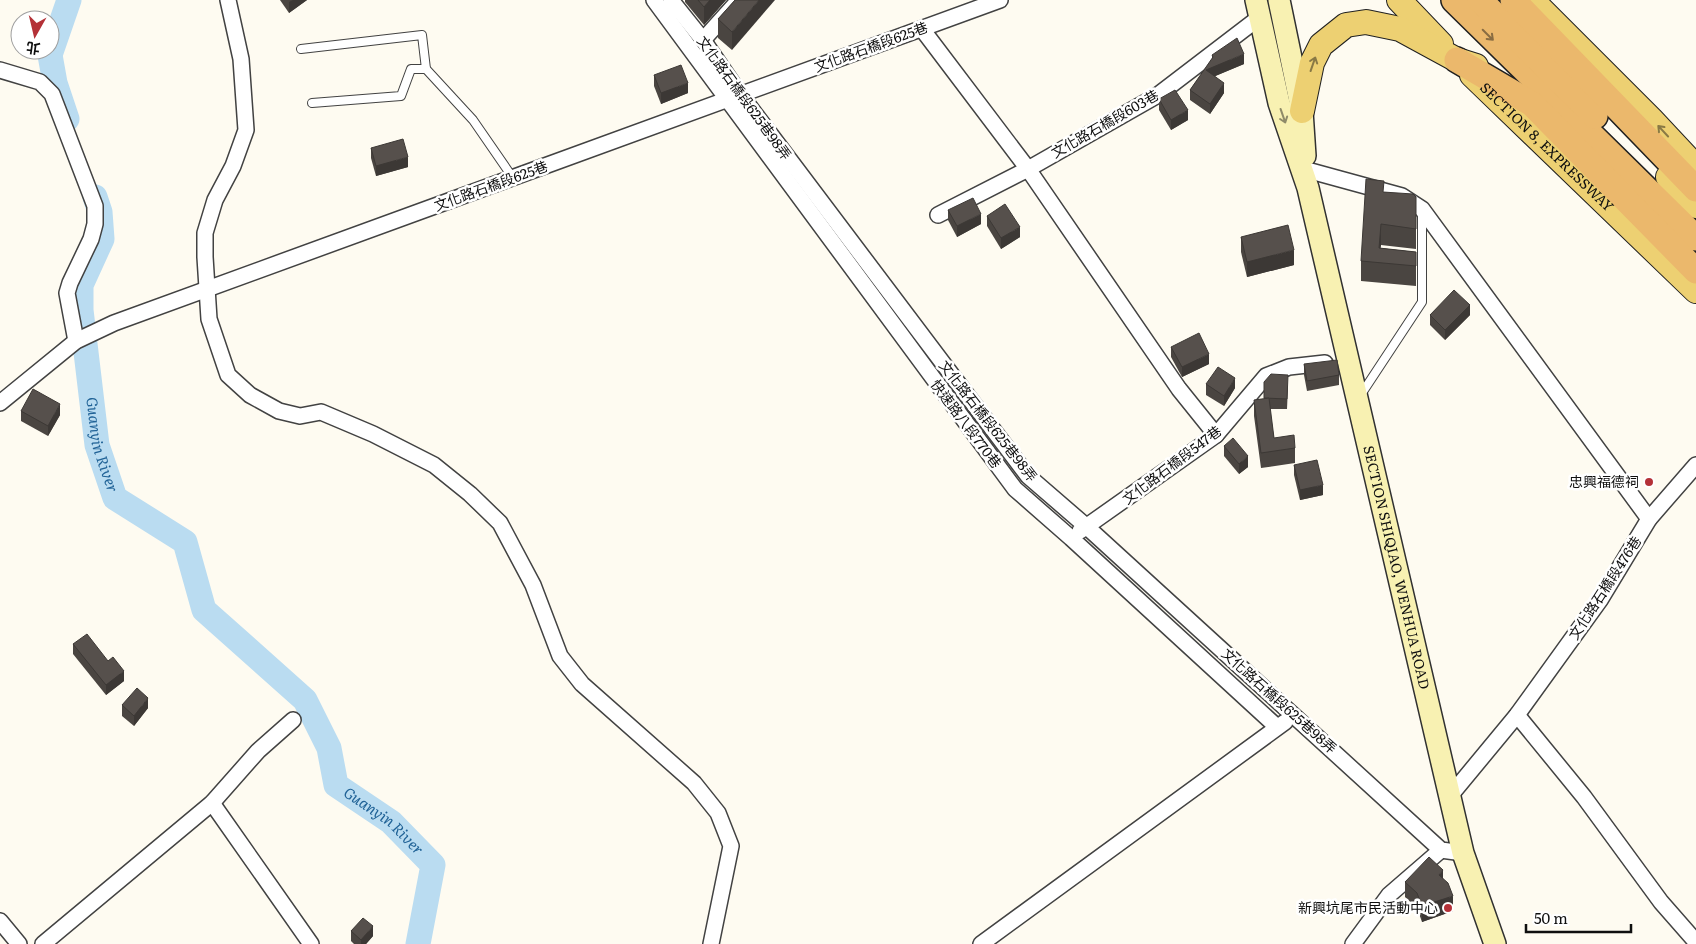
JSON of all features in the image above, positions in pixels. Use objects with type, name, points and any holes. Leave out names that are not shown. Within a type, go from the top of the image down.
[{"type":"highway","points":[[1454,0],[1696,238]]},
{"type":"highway","points":[[1480,0],[1696,220]]},
{"type":"highway","points":[[1512,0],[1696,189]]},
{"type":"highway","points":[[1457,60],[1532,104],[1696,271]]},
{"type":"main road","name":"SECTION SHIQIAO, WENHUA ROAD","points":[[1279,0],[1302,111],[1307,179]]},
{"type":"main road","name":"SECTION 8, EXPRESSWAY","points":[[1399,0],[1457,60],[1696,291]]},
{"type":"main road","points":[[1495,0],[1696,206]]},
{"type":"main road","points":[[1532,0],[1651,119],[1696,167]]},
{"type":"main road","name":"SECTION SHIQIAO, WENHUA ROAD","points":[[1258,8],[1279,103],[1307,179],[1463,852],[1495,944]]},
{"type":"main road","points":[[1302,111],[1312,64],[1321,44],[1346,25],[1366,22],[1400,29],[1457,60],[1510,77],[1696,254]]},
{"type":"street","points":[[228,0],[241,59],[246,130],[233,166],[215,200],[206,232],[206,291],[209,319],[228,376],[250,395],[279,411],[300,416],[321,412],[434,465],[470,494],[500,523],[533,585],[560,656],[582,684],[694,784],[718,813],[731,846],[711,944]]},
{"type":"street","name":"快速路八段770巷","points":[[654,0],[725,100],[1015,489],[1278,728]]},
{"type":"street","name":"文化路石橋段625巷98弄","points":[[670,0],[703,40],[740,94],[1028,476],[1087,526],[1441,850]]},
{"type":"street","points":[[703,40],[739,0]]},
{"type":"street","name":"文化路石橋段625巷","points":[[0,403],[76,341],[114,323],[1000,0]]},
{"type":"street","name":"文化路石橋段603巷","points":[[938,215],[1028,169],[1158,95],[1258,8]]},
{"type":"street","points":[[922,29],[1028,169],[1179,389],[1216,435]]},
{"type":"street","points":[[0,70],[40,82],[52,94],[95,206],[95,224],[91,240],[70,283],[68,293],[76,341]]},
{"type":"street","points":[[1307,179],[1402,196],[1422,209],[1649,519]]},
{"type":"street","name":"文化路石橋段547巷","points":[[1071,538],[1216,435],[1266,376],[1289,366],[1348,360]]},
{"type":"street","name":"文化路石橋段476巷","points":[[1450,796],[1517,714],[1600,600],[1649,519],[1696,465]]},
{"type":"street","points":[[981,944],[1278,728],[1294,714]]},
{"type":"street","points":[[1517,714],[1584,797],[1661,902],[1696,942]]},
{"type":"street","points":[[43,944],[212,803],[258,751],[293,720]]},
{"type":"street","points":[[212,803],[311,944]]},
{"type":"street","points":[[1353,944],[1389,895],[1441,850],[1463,852]]},
{"type":"street","points":[[0,921],[18,944]]},
{"type":"lane","points":[[301,49],[422,35],[426,69],[473,120],[513,178]]},
{"type":"lane","points":[[312,103],[401,96],[411,69],[426,69]]},
{"type":"lane","points":[[1358,400],[1422,302],[1422,209]]},
{"type":"building","points":[[698,0],[710,0],[704,7]]},
{"type":"building","points":[[735,0],[759,0],[732,32],[718,19]]},
{"type":"building","points":[[1237,38],[1244,54],[1206,70],[1224,83],[1210,104],[1190,90],[1213,57],[1212,55]]},
{"type":"building","points":[[681,65],[688,83],[661,93],[654,75]]},
{"type":"building","points":[[1175,90],[1188,110],[1171,120],[1159,99]]},
{"type":"building","points":[[403,139],[408,157],[376,166],[371,148]]},
{"type":"building","points":[[1366,179],[1384,181],[1383,192],[1413,194],[1416,197],[1416,229],[1381,224],[1379,248],[1416,252],[1416,266],[1361,261]]},
{"type":"building","points":[[973,198],[981,214],[957,226],[948,210]]},
{"type":"building","points":[[1005,204],[1020,227],[1001,238],[987,216]]},
{"type":"building","points":[[1288,225],[1294,250],[1247,262],[1241,237]]},
{"type":"building","points":[[1454,290],[1470,305],[1445,330],[1430,315]]},
{"type":"building","points":[[1199,333],[1209,354],[1182,367],[1171,347]]},
{"type":"building","points":[[1337,360],[1339,375],[1307,381],[1304,364]]},
{"type":"building","points":[[1218,367],[1235,378],[1224,396],[1206,384]]},
{"type":"building","points":[[1271,374],[1288,375],[1287,399],[1264,398],[1264,382]]},
{"type":"building","points":[[33,389],[60,404],[48,426],[21,411]]},
{"type":"building","points":[[1269,398],[1274,438],[1294,435],[1295,448],[1261,453],[1254,400]]},
{"type":"building","points":[[1233,438],[1248,456],[1239,464],[1224,446]]},
{"type":"building","points":[[1317,460],[1323,485],[1300,490],[1294,465]]},
{"type":"building","points":[[87,634],[108,661],[113,657],[124,671],[106,685],[73,644]]},
{"type":"building","points":[[137,688],[148,698],[134,716],[122,705]]},
{"type":"building","points":[[1429,857],[1443,870],[1439,875],[1448,883],[1453,896],[1422,906],[1417,893],[1405,882]]},
{"type":"building","points":[[363,918],[373,926],[361,940],[351,931]]},
{"type":"waterway","name":"Guanyin River","points":[[67,119],[55,83],[50,55],[69,0]]},
{"type":"waterway","name":"Guanyin River","points":[[95,197],[100,212],[102,239],[81,285],[81,310],[97,445],[115,498],[185,542],[204,610],[305,700],[329,748],[336,785],[391,822],[433,865],[418,944]]},
{"type":"place","name":"忠興福德祠","points":[[1649,482]]},
{"type":"place","name":"新興坑尾市民活動中心","points":[[1448,908]]}]
